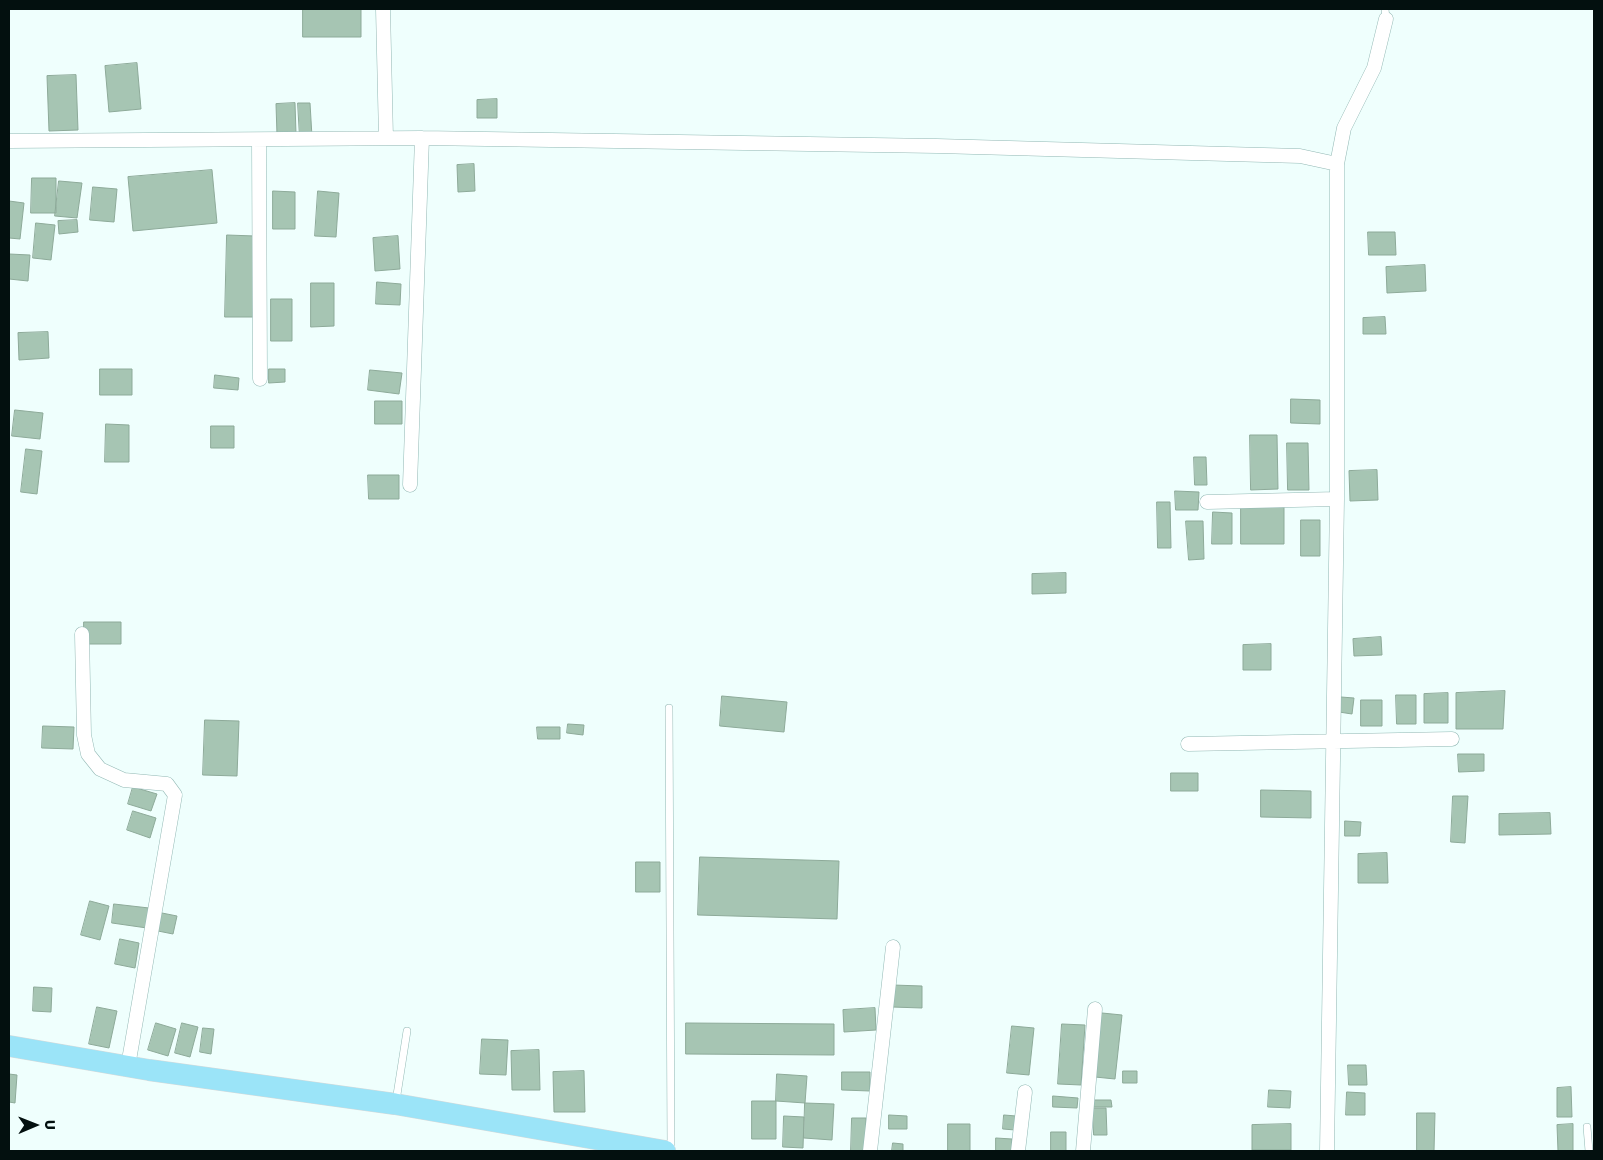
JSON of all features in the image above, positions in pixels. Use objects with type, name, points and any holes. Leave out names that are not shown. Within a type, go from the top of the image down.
[{"type":"main road","points":[[9,1046],[128,1066],[395,1104],[665,1151]]},
{"type":"street","points":[[382,9],[386,138]]},
{"type":"street","points":[[1327,1151],[1336,499],[1337,164],[1344,128],[1374,68],[1386,14]]},
{"type":"street","points":[[410,484],[422,138]]},
{"type":"street","points":[[9,141],[422,138],[937,146],[1300,156],[1337,164]]},
{"type":"street","points":[[259,140],[260,380]]},
{"type":"street","points":[[1207,502],[1336,499]]},
{"type":"street","points":[[82,634],[84,735],[88,754],[100,769],[124,780],[167,784],[175,795],[128,1066]]},
{"type":"street","points":[[1188,744],[1452,739]]},
{"type":"street","points":[[870,1151],[893,947]]},
{"type":"street","points":[[1083,1151],[1095,1009]]},
{"type":"street","points":[[1018,1151],[1025,1092]]},
{"type":"lane","points":[[669,708],[671,1151]]},
{"type":"lane","points":[[395,1104],[406,1031]]},
{"type":"lane","points":[[1587,1128],[1589,1151]]},
{"type":"building","points":[[303,9],[361,9],[361,37],[303,37]]},
{"type":"building","points":[[137,63],[141,109],[109,112],[105,66]]},
{"type":"building","points":[[76,75],[78,130],[49,131],[47,76]]},
{"type":"building","points":[[497,99],[497,118],[477,118],[477,100]]},
{"type":"building","points":[[295,103],[296,134],[277,135],[276,104]]},
{"type":"building","points":[[298,103],[310,103],[312,137],[300,138]]},
{"type":"building","points":[[474,164],[475,191],[458,192],[457,165]]},
{"type":"building","points":[[212,170],[217,223],[133,231],[128,177]]},
{"type":"building","points":[[32,178],[56,178],[56,213],[31,213]]},
{"type":"building","points":[[59,181],[82,183],[77,218],[55,216]]},
{"type":"building","points":[[93,187],[117,189],[114,222],[90,220]]},
{"type":"building","points":[[273,191],[295,192],[295,229],[273,229]]},
{"type":"building","points":[[318,191],[339,193],[336,237],[315,236]]},
{"type":"building","points":[[9,201],[24,203],[20,239],[9,238]]},
{"type":"building","points":[[77,220],[78,232],[59,234],[58,221]]},
{"type":"building","points":[[36,223],[55,225],[51,260],[33,258]]},
{"type":"building","points":[[1368,232],[1395,232],[1396,255],[1369,255]]},
{"type":"building","points":[[227,235],[255,236],[253,317],[225,317]]},
{"type":"building","points":[[398,236],[400,269],[375,271],[373,238]]},
{"type":"building","points":[[9,254],[30,255],[28,281],[9,279]]},
{"type":"building","points":[[1425,265],[1426,291],[1387,293],[1386,267]]},
{"type":"building","points":[[377,282],[401,284],[400,305],[376,304]]},
{"type":"building","points":[[311,283],[334,283],[334,326],[311,327]]},
{"type":"building","points":[[271,299],[292,299],[292,341],[271,341]]},
{"type":"building","points":[[1385,317],[1386,334],[1363,334],[1363,318]]},
{"type":"building","points":[[48,332],[49,358],[19,360],[18,333]]},
{"type":"building","points":[[100,369],[132,369],[132,395],[100,395]]},
{"type":"building","points":[[269,369],[285,369],[285,382],[269,383]]},
{"type":"building","points":[[370,370],[402,373],[399,394],[368,390]]},
{"type":"building","points":[[215,375],[239,378],[238,390],[214,388]]},
{"type":"building","points":[[1291,399],[1320,400],[1320,424],[1291,423]]},
{"type":"building","points":[[375,401],[402,401],[402,424],[375,424]]},
{"type":"building","points":[[15,410],[43,413],[40,439],[12,436]]},
{"type":"building","points":[[106,424],[129,425],[129,462],[105,462]]},
{"type":"building","points":[[211,426],[234,426],[234,448],[211,448]]},
{"type":"building","points":[[1250,435],[1277,435],[1278,489],[1251,490]]},
{"type":"building","points":[[1287,443],[1308,443],[1309,490],[1288,490]]},
{"type":"building","points":[[26,449],[42,451],[37,494],[21,492]]},
{"type":"building","points":[[1194,457],[1206,457],[1207,485],[1195,485]]},
{"type":"building","points":[[1377,470],[1378,500],[1350,501],[1349,471]]},
{"type":"building","points":[[368,475],[399,475],[399,499],[369,499]]},
{"type":"building","points":[[1175,491],[1199,492],[1198,510],[1176,510]]},
{"type":"building","points":[[1157,502],[1170,502],[1171,548],[1158,548]]},
{"type":"building","points":[[1241,507],[1284,507],[1284,544],[1241,544]]},
{"type":"building","points":[[1213,512],[1232,513],[1232,544],[1212,544]]},
{"type":"building","points":[[1301,520],[1320,520],[1320,556],[1301,556]]},
{"type":"building","points":[[1186,521],[1203,521],[1204,559],[1189,560]]},
{"type":"building","points":[[1066,573],[1066,593],[1032,594],[1032,574]]},
{"type":"building","points":[[84,622],[121,622],[121,644],[84,644]]},
{"type":"building","points":[[1381,637],[1382,655],[1354,656],[1353,639]]},
{"type":"building","points":[[1271,644],[1271,670],[1243,670],[1243,645]]},
{"type":"building","points":[[1505,691],[1503,729],[1456,729],[1456,693]]},
{"type":"building","points":[[1448,693],[1448,723],[1424,723],[1424,694]]},
{"type":"building","points":[[1396,695],[1416,695],[1416,724],[1397,724]]},
{"type":"building","points":[[722,696],[787,702],[784,732],[720,726]]},
{"type":"building","points":[[1341,697],[1354,698],[1352,714],[1339,712]]},
{"type":"building","points":[[1361,700],[1382,700],[1382,726],[1361,726]]},
{"type":"building","points":[[205,720],[239,721],[237,776],[203,775]]},
{"type":"building","points":[[568,724],[584,725],[583,735],[567,733]]},
{"type":"building","points":[[43,726],[74,727],[73,749],[42,748]]},
{"type":"building","points":[[537,727],[560,727],[560,739],[538,739]]},
{"type":"building","points":[[1458,754],[1484,754],[1484,771],[1459,772]]},
{"type":"building","points":[[1171,773],[1198,773],[1198,791],[1171,791]]},
{"type":"building","points":[[133,787],[157,794],[151,811],[128,804]]},
{"type":"building","points":[[1261,790],[1311,791],[1311,818],[1261,817]]},
{"type":"building","points":[[1453,796],[1468,796],[1465,843],[1451,842]]},
{"type":"building","points":[[133,811],[156,818],[150,838],[127,830]]},
{"type":"building","points":[[1550,813],[1551,834],[1499,835],[1499,814]]},
{"type":"building","points":[[1345,821],[1361,822],[1360,836],[1345,836]]},
{"type":"building","points":[[1387,853],[1388,883],[1358,883],[1358,854]]},
{"type":"building","points":[[700,857],[839,861],[837,919],[698,915]]},
{"type":"building","points":[[636,862],[660,862],[660,892],[636,892]]},
{"type":"building","points":[[90,901],[109,906],[100,940],[81,935]]},
{"type":"building","points":[[114,904],[149,908],[147,928],[112,923]]},
{"type":"building","points":[[157,912],[177,916],[173,934],[153,930]]},
{"type":"building","points":[[120,939],[139,943],[135,968],[115,964]]},
{"type":"building","points":[[893,985],[922,986],[922,1008],[892,1007]]},
{"type":"building","points":[[34,987],[52,988],[51,1012],[33,1011]]},
{"type":"building","points":[[97,1007],[117,1011],[109,1048],[89,1044]]},
{"type":"building","points":[[875,1008],[876,1030],[844,1032],[843,1010]]},
{"type":"building","points":[[1102,1013],[1122,1015],[1115,1079],[1095,1077]]},
{"type":"building","points":[[156,1023],[176,1029],[168,1056],[148,1050]]},
{"type":"building","points":[[182,1023],[198,1027],[190,1057],[175,1053]]},
{"type":"building","points":[[686,1023],[834,1024],[834,1055],[686,1054]]},
{"type":"building","points":[[1062,1024],[1085,1025],[1081,1085],[1058,1084]]},
{"type":"building","points":[[1012,1026],[1034,1028],[1029,1075],[1007,1073]]},
{"type":"building","points":[[203,1028],[214,1029],[211,1054],[200,1052]]},
{"type":"building","points":[[482,1039],[508,1040],[506,1075],[480,1074]]},
{"type":"building","points":[[539,1050],[540,1090],[512,1090],[511,1051]]},
{"type":"building","points":[[1348,1065],[1366,1065],[1367,1085],[1349,1085]]},
{"type":"building","points":[[584,1071],[585,1112],[554,1112],[553,1072]]},
{"type":"building","points":[[1123,1071],[1137,1071],[1137,1083],[1123,1083]]},
{"type":"building","points":[[842,1072],[870,1072],[870,1091],[842,1090]]},
{"type":"building","points":[[9,1074],[17,1075],[15,1103],[9,1102]]},
{"type":"building","points":[[777,1074],[807,1076],[805,1103],[776,1101]]},
{"type":"building","points":[[1571,1087],[1572,1117],[1557,1117],[1557,1088]]},
{"type":"building","points":[[1269,1090],[1291,1091],[1290,1108],[1268,1107]]},
{"type":"building","points":[[1347,1092],[1365,1093],[1365,1115],[1346,1115]]},
{"type":"building","points":[[1053,1096],[1078,1098],[1077,1108],[1053,1107]]},
{"type":"building","points":[[1093,1100],[1111,1100],[1112,1107],[1093,1107]]},
{"type":"building","points":[[752,1101],[776,1101],[776,1139],[752,1139]]},
{"type":"building","points":[[805,1103],[834,1104],[832,1140],[804,1138]]},
{"type":"building","points":[[1093,1108],[1106,1108],[1107,1135],[1094,1135]]},
{"type":"building","points":[[1417,1113],[1435,1113],[1434,1151],[1417,1151]]},
{"type":"building","points":[[889,1115],[907,1116],[907,1129],[889,1129]]},
{"type":"building","points":[[1004,1115],[1016,1116],[1015,1130],[1003,1129]]},
{"type":"building","points":[[784,1116],[804,1117],[803,1148],[783,1147]]},
{"type":"building","points":[[852,1118],[866,1118],[865,1151],[851,1151]]},
{"type":"building","points":[[948,1124],[970,1124],[970,1151],[948,1151]]},
{"type":"building","points":[[1291,1124],[1291,1150],[1252,1150],[1252,1125]]},
{"type":"building","points":[[1573,1124],[1573,1151],[1558,1151],[1557,1125]]},
{"type":"building","points":[[1051,1132],[1066,1132],[1066,1151],[1051,1151]]},
{"type":"building","points":[[996,1138],[1012,1139],[1012,1151],[996,1151]]},
{"type":"building","points":[[893,1143],[903,1144],[903,1151],[892,1151]]}]
